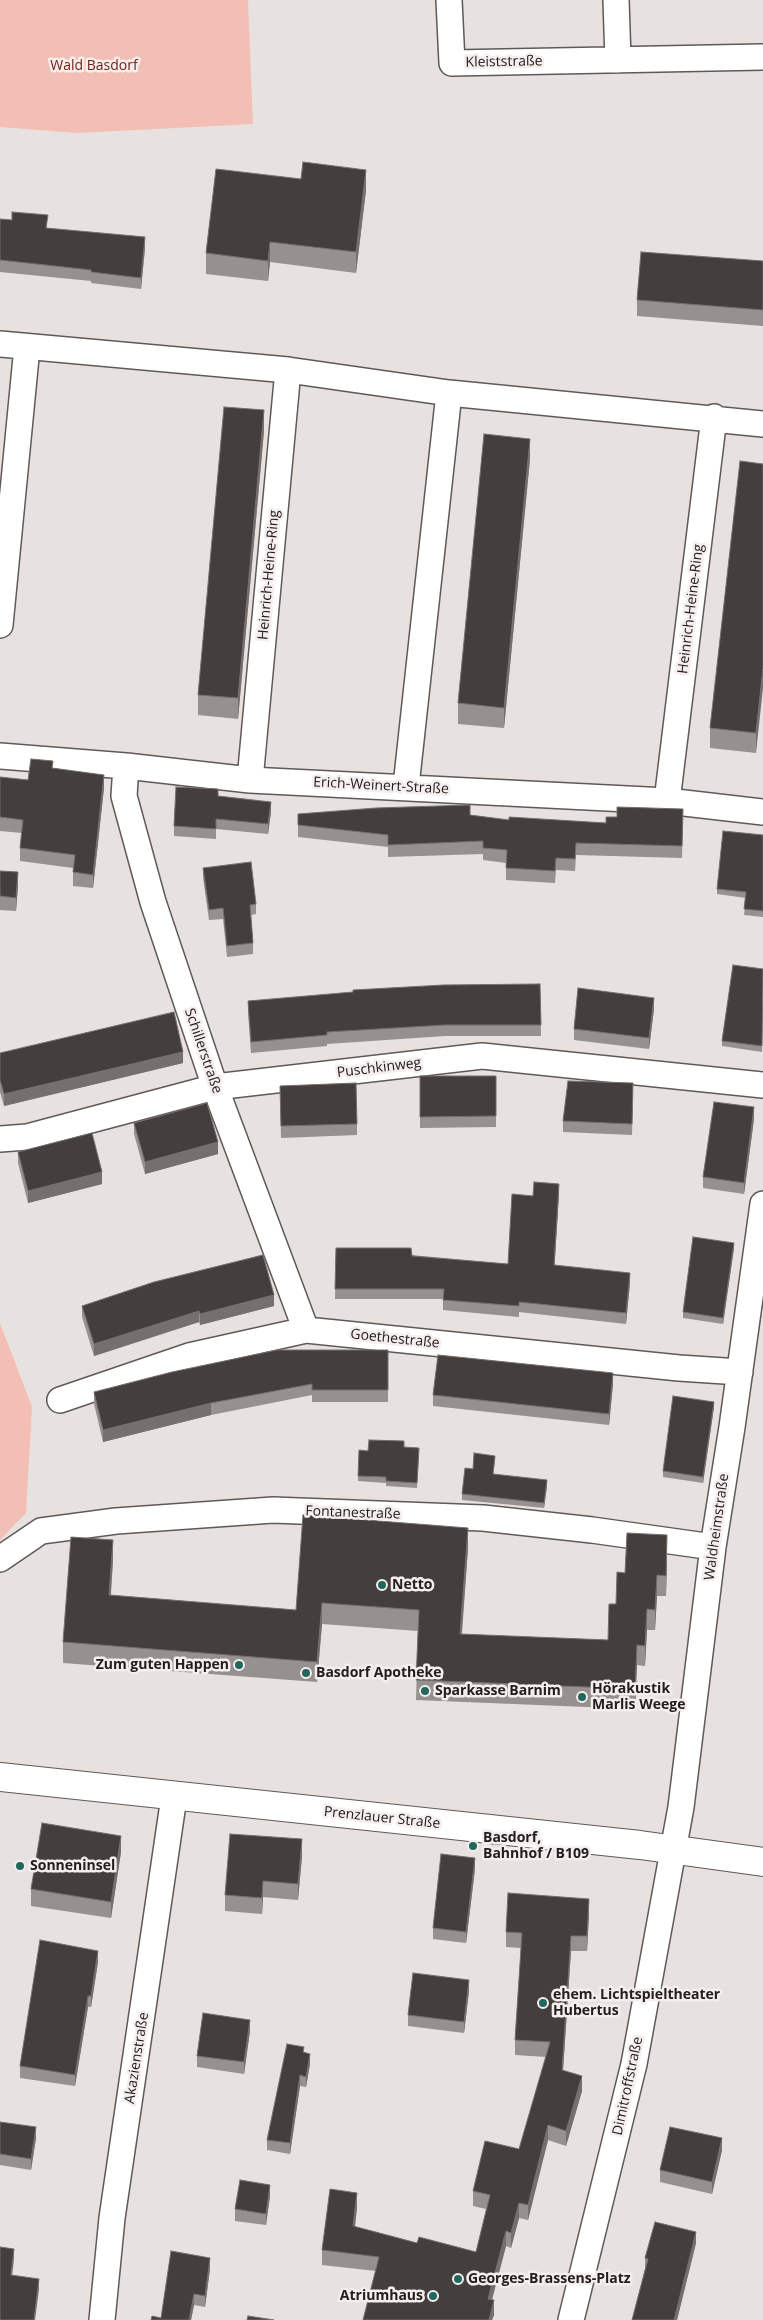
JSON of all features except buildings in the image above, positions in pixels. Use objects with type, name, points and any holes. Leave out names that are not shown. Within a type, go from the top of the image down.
[{"type":"main road","name":"Prenzlauer Straße","points":[[0,1777],[174,1797],[483,1828],[763,1862]]},
{"type":"street","name":"Kleiststraße","points":[[449,0],[452,63],[763,58]]},
{"type":"street","points":[[616,0],[618,60]]},
{"type":"street","points":[[0,344],[288,370],[449,392],[714,417],[763,424]]},
{"type":"street","points":[[0,624],[27,347]]},
{"type":"street","name":"Heinrich-Heine-Ring","points":[[250,780],[288,370]]},
{"type":"street","points":[[406,786],[449,392]]},
{"type":"street","name":"Heinrich-Heine-Ring","points":[[667,801],[714,417]]},
{"type":"street","name":"Erich-Weinert-Straße","points":[[0,756],[126,766],[250,780],[406,786],[667,801],[763,812]]},
{"type":"street","name":"Schillerstraße","points":[[126,766],[124,796],[151,893],[215,1087],[306,1330]]},
{"type":"street","name":"Puschkinweg","points":[[0,1139],[27,1137],[215,1087],[482,1056],[763,1085]]},
{"type":"street","name":"Waldheimstraße","points":[[674,1850],[713,1547],[763,1204]]},
{"type":"street","name":"Goethestraße","points":[[60,1400],[189,1356],[306,1330],[679,1368],[740,1372]]},
{"type":"street","name":"Fontanestraße","points":[[0,1559],[41,1531],[116,1521],[272,1510],[483,1518],[592,1530],[713,1547]]},
{"type":"street","name":"Akazienstraße","points":[[102,2320],[112,2218],[174,1797]]},
{"type":"street","name":"Dimitroffstraße","points":[[571,2320],[597,2223],[634,2064],[674,1850]]},
{"type":"green space","name":"Wald Basdorf","points":[[0,0],[248,0],[253,124],[78,133],[0,127]]},
{"type":"green space","points":[[0,1323],[32,1407],[26,1513],[0,1540]]},
{"type":"place","name":"Netto","points":[[382,1585]]},
{"type":"place","name":"Zum guten Happen","points":[[239,1665]]},
{"type":"place","name":"Basdorf Apotheke","points":[[306,1673]]},
{"type":"place","name":"Sparkasse Barnim","points":[[425,1691]]},
{"type":"place","name":"Hörakustik Marlis Weege","points":[[582,1697]]},
{"type":"place","name":"Basdorf, Bahnhof / B109","points":[[473,1846]]},
{"type":"place","name":"Sonneninsel","points":[[20,1866]]},
{"type":"place","name":"ehem. Lichtspieltheater Hubertus","points":[[543,2003]]},
{"type":"place","name":"Georges-Brassens-Platz","points":[[458,2279]]},
{"type":"place","name":"Atriumhaus","points":[[433,2296]]}]
